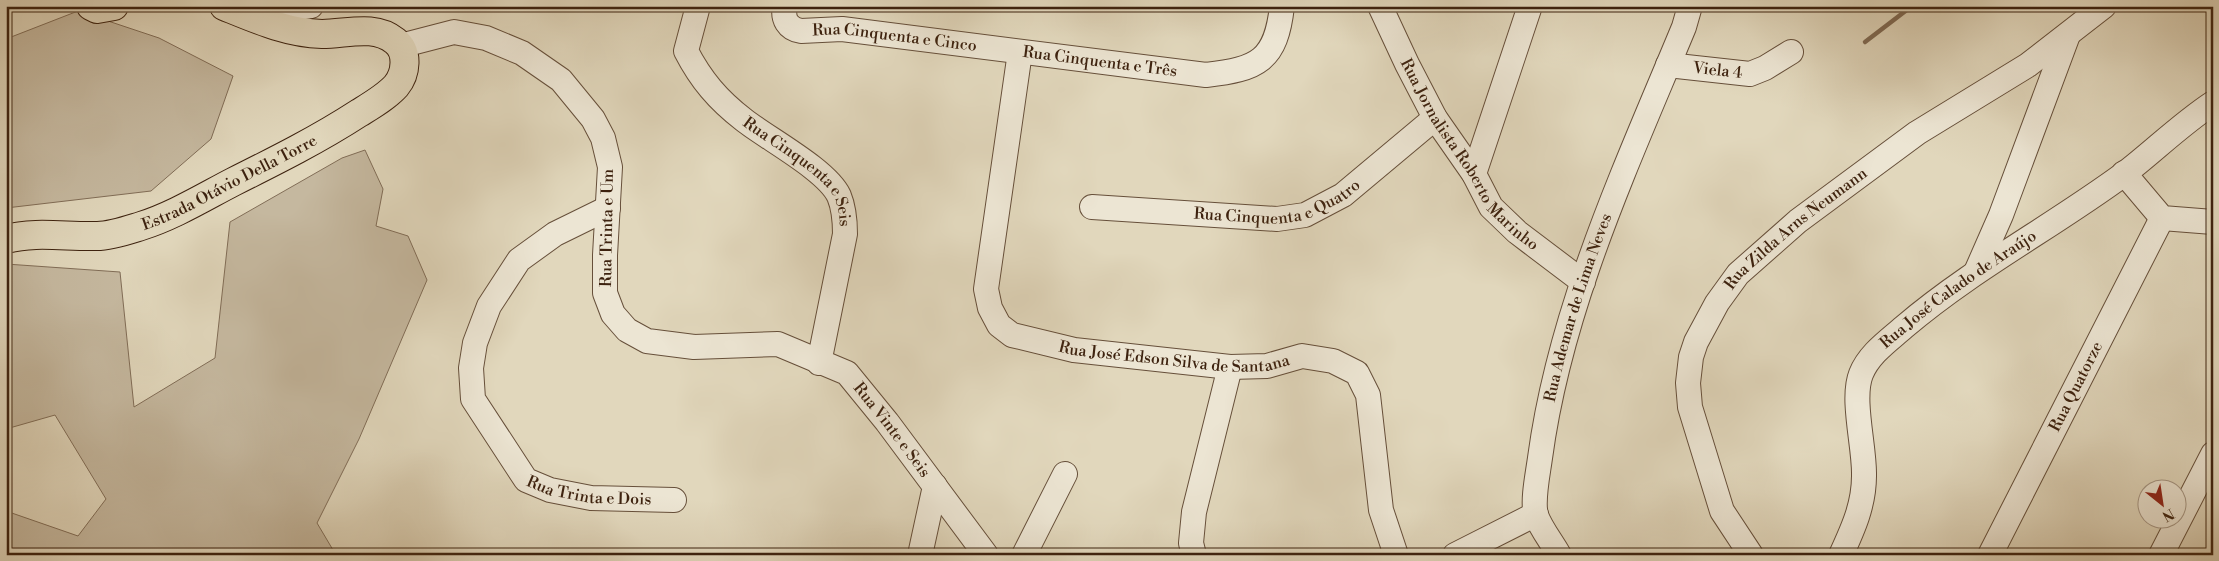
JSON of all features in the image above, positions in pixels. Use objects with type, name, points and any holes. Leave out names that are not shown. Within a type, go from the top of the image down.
[{"type":"main road","points":[[91,6],[97,9],[114,6]]},
{"type":"main road","points":[[235,11],[286,30],[322,34],[369,31],[388,36],[400,46]]},
{"type":"main road","name":"Estrada Otávio Della Torre","points":[[6,239],[25,236],[99,236],[142,226],[192,203],[319,139],[386,95],[397,85],[404,69],[404,57],[400,46]]},
{"type":"street","points":[[235,11],[311,6]]},
{"type":"street","name":"Rua Cinquenta e Seis","points":[[698,6],[686,51],[699,75],[721,100],[745,121],[780,143],[829,182],[839,196],[844,214],[846,234],[819,363]]},
{"type":"street","name":"Rua Cinquenta e Cinco","points":[[785,6],[785,20],[795,30],[842,29],[1020,52]]},
{"type":"street","name":"Rua Cinquenta e Três","points":[[1012,335],[1000,325],[990,308],[986,289],[1020,52],[1206,75],[1238,71],[1257,62],[1269,50],[1279,32],[1282,6]]},
{"type":"street","name":"Rua Jornalista Roberto Marinho","points":[[1380,6],[1435,118],[1474,174],[1491,207],[1536,248],[1583,282]]},
{"type":"street","points":[[1474,174],[1530,6]]},
{"type":"street","name":"Rua Ademar de Lima Neves","points":[[1559,555],[1536,514],[1536,483],[1544,422],[1559,357],[1583,282],[1621,177],[1684,27],[1690,6]]},
{"type":"street","name":"Rua Zilda Arns Neumann","points":[[1751,555],[1722,511],[1690,407],[1688,383],[1690,357],[1717,304],[1738,274],[1798,221],[1917,133],[2028,65],[2104,6]]},
{"type":"street","name":"Rua Trinta e Um","points":[[400,46],[454,32],[486,38],[522,53],[561,80],[593,119],[603,138],[610,167],[605,293],[612,314],[626,330],[647,342],[694,347],[778,344],[819,363]]},
{"type":"street","points":[[1976,272],[2001,215],[2068,34]]},
{"type":"street","name":"Viela 4","points":[[1668,65],[1750,74],[1766,68],[1791,52]]},
{"type":"street","name":"Rua José Calado de Araújo","points":[[1841,555],[1854,527],[1862,503],[1864,476],[1858,392],[1861,374],[1874,353],[1920,314],[1976,272],[2124,174],[2213,103]]},
{"type":"street","name":"Rua Cinquenta e Quatro","points":[[1092,207],[1276,219],[1305,215],[1343,195],[1435,118]]},
{"type":"street","points":[[2124,174],[2162,218],[2213,222]]},
{"type":"street","name":"Rua Trinta e Dois","points":[[608,208],[554,234],[519,260],[489,306],[475,343],[471,368],[473,399],[526,480],[550,490],[591,498],[674,500]]},
{"type":"street","name":"Rua Quatorze","points":[[1990,555],[2162,218]]},
{"type":"street","name":"Rua José Edson Silva de Santana","points":[[1012,335],[1074,350],[1230,367],[1267,366],[1302,356],[1332,361],[1356,373],[1368,395],[1381,510],[1396,555]]},
{"type":"street","name":"Rua Vinte e Seis","points":[[819,363],[847,373],[887,422],[986,555]]},
{"type":"street","points":[[1194,555],[1191,543],[1194,512],[1230,367]]},
{"type":"street","points":[[2161,555],[2213,454]]},
{"type":"street","points":[[1024,555],[1065,474]]},
{"type":"street","points":[[920,555],[935,486]]},
{"type":"street","points":[[1455,555],[1536,514]]},
{"type":"shaded area","points":[[78,11],[159,38],[233,76],[211,139],[151,191],[6,208],[6,39]]},
{"type":"shaded area","points":[[365,150],[383,189],[376,226],[408,236],[427,280],[359,439],[317,523],[336,555],[6,555],[6,511],[78,536],[106,499],[55,415],[6,429],[6,264],[120,272],[134,407],[215,358],[230,222],[342,158]]},
{"type":"waterway","points":[[1865,42],[1912,6]]}]
